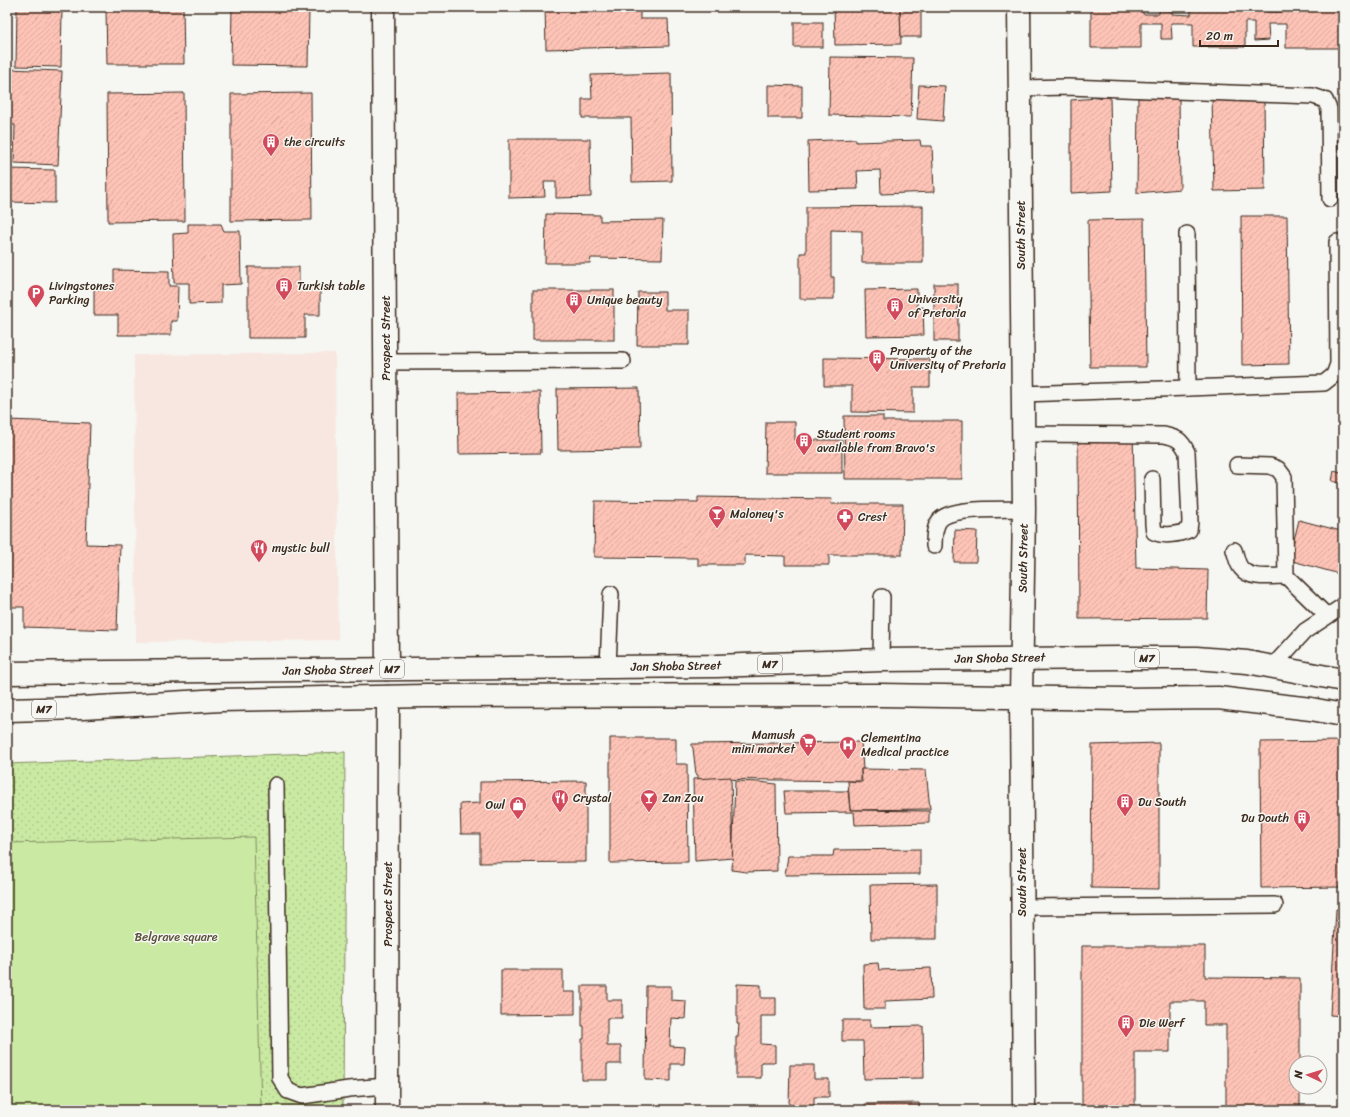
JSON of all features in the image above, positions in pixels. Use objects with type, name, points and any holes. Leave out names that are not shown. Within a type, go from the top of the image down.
[{"type":"main road","name":"Prospect Street","points":[[384,7],[387,669]]},
{"type":"main road","name":"South Street","points":[[1019,7],[1024,509],[1021,658],[1024,1110]]},
{"type":"main road","name":"Jan Shoba Street","points":[[7,673],[717,666],[881,660],[1021,658],[1196,658],[1247,662],[1343,680]]},
{"type":"main road","name":"M7","points":[[7,710],[82,708],[221,700],[388,697],[880,695],[1123,699],[1218,698],[1311,709],[1343,715]]},
{"type":"main road","name":"Prospect Street","points":[[387,1110],[388,697]]},
{"type":"lane","points":[[1020,88],[1068,87],[1313,96],[1325,100],[1328,109],[1330,199]]},
{"type":"lane","points":[[1187,234],[1188,388]]},
{"type":"lane","points":[[1022,394],[1324,383],[1334,375],[1338,364],[1337,242]]},
{"type":"lane","points":[[386,362],[623,362]]},
{"type":"lane","points":[[1023,434],[1164,435],[1176,438],[1182,443],[1187,452],[1190,530],[1184,533],[1160,535],[1154,532],[1152,479]]},
{"type":"lane","points":[[1237,466],[1270,466],[1278,469],[1284,477],[1286,576]]},
{"type":"lane","points":[[934,546],[935,532],[938,522],[944,516],[951,513],[965,511],[1024,509]]},
{"type":"lane","points":[[1234,550],[1240,568],[1247,573],[1256,576],[1286,576],[1327,616]]},
{"type":"lane","points":[[608,667],[611,594]]},
{"type":"lane","points":[[881,660],[882,597]]},
{"type":"lane","points":[[1273,666],[1306,631],[1343,606]]},
{"type":"lane","points":[[276,785],[280,1078],[288,1091],[302,1096],[349,1089],[387,1086]]},
{"type":"lane","points":[[1022,907],[1275,905]]},
{"type":"shaded area","points":[[335,353],[338,640],[136,642],[134,355]]},
{"type":"green space","name":"Belgrave square","points":[[345,752],[343,1110],[7,1110],[7,764]]},
{"type":"green space","points":[[254,837],[261,1110],[7,1110],[7,843]]},
{"type":"building","points":[[17,7],[62,7],[61,67],[16,66]]},
{"type":"building","points":[[106,7],[183,7],[184,64],[107,64]]},
{"type":"building","points":[[232,7],[309,7],[308,66],[231,65]]},
{"type":"building","points":[[545,7],[640,7],[640,19],[668,19],[669,46],[546,49]]},
{"type":"building","points":[[834,7],[900,7],[901,44],[835,45]]},
{"type":"building","points":[[900,7],[921,7],[921,37],[901,37]]},
{"type":"building","points":[[1091,7],[1143,7],[1143,14],[1159,14],[1159,10],[1172,11],[1172,14],[1191,15],[1191,7],[1249,7],[1249,12],[1253,12],[1253,8],[1267,8],[1267,12],[1285,12],[1285,7],[1343,7],[1343,48],[1286,48],[1286,24],[1268,24],[1269,40],[1254,41],[1254,22],[1245,22],[1245,47],[1193,47],[1193,23],[1171,23],[1172,39],[1161,39],[1161,23],[1141,23],[1141,48],[1091,48]]},
{"type":"building","points":[[794,22],[823,22],[823,47],[794,47]]},
{"type":"building","points":[[830,57],[913,58],[911,117],[829,115]]},
{"type":"building","points":[[7,69],[62,71],[58,165],[14,163],[15,125],[7,125]]},
{"type":"building","points":[[671,73],[672,181],[632,182],[631,118],[582,118],[582,99],[592,99],[591,75]]},
{"type":"building","points":[[768,85],[802,86],[802,118],[768,118]]},
{"type":"building","points":[[919,85],[945,86],[943,121],[917,119]]},
{"type":"building","points":[[184,93],[185,221],[108,222],[107,94]]},
{"type":"building","name":"the circuits","points":[[311,93],[312,220],[231,221],[231,94]]},
{"type":"building","points":[[1179,96],[1180,189],[1137,193],[1138,98]]},
{"type":"building","points":[[1110,97],[1112,191],[1071,193],[1071,100]]},
{"type":"building","points":[[1212,97],[1264,97],[1265,190],[1214,191]]},
{"type":"building","points":[[509,139],[590,139],[591,197],[556,198],[556,182],[544,182],[545,197],[509,198]]},
{"type":"building","points":[[856,139],[856,142],[920,140],[921,146],[932,146],[934,192],[881,194],[880,170],[857,171],[858,189],[809,190],[808,141]]},
{"type":"building","points":[[7,169],[55,170],[55,203],[7,202]]},
{"type":"building","points":[[923,206],[923,263],[862,263],[862,231],[831,230],[831,277],[834,277],[834,299],[800,299],[800,253],[806,253],[806,207]]},
{"type":"building","points":[[546,214],[600,215],[600,221],[663,220],[662,259],[591,258],[590,263],[545,263]]},
{"type":"building","points":[[1241,216],[1287,216],[1289,364],[1242,365]]},
{"type":"building","points":[[1144,219],[1146,367],[1090,367],[1088,220]]},
{"type":"building","points":[[188,224],[221,224],[224,231],[240,231],[241,284],[221,285],[221,303],[189,304],[189,283],[174,283],[173,234],[188,233]]},
{"type":"building","name":"Turkish table","points":[[248,267],[299,267],[299,287],[320,287],[320,315],[305,315],[305,338],[248,338]]},
{"type":"building","points":[[114,270],[169,271],[169,286],[178,286],[177,321],[171,321],[171,335],[118,335],[118,315],[94,315],[94,289],[114,290]]},
{"type":"building","points":[[934,284],[958,284],[958,341],[934,341]]},
{"type":"building","name":"University of Pretoria","points":[[917,289],[917,308],[923,307],[924,335],[866,336],[865,290]]},
{"type":"building","name":"Unique beauty","points":[[533,290],[614,290],[614,340],[533,340]]},
{"type":"building","points":[[638,292],[665,292],[665,310],[689,310],[689,345],[637,345]]},
{"type":"building","name":"Property of the University of Pretoria","points":[[824,358],[930,359],[930,387],[913,387],[913,413],[852,412],[852,386],[824,386]]},
{"type":"building","points":[[639,388],[640,449],[558,450],[557,389]]},
{"type":"building","points":[[540,392],[541,453],[459,454],[458,393]]},
{"type":"building","points":[[844,416],[883,416],[883,421],[962,421],[962,479],[845,479]]},
{"type":"building","points":[[7,420],[90,423],[86,544],[120,545],[117,630],[24,627],[24,607],[7,607]]},
{"type":"building","name":"Student rooms available from Bravo's","points":[[766,422],[795,422],[795,440],[842,440],[842,473],[765,473]]},
{"type":"building","points":[[1078,432],[1133,432],[1136,568],[1208,570],[1207,618],[1079,619]]},
{"type":"building","points":[[1343,465],[1343,484],[1332,481],[1334,471],[1341,473]]},
{"type":"building","points":[[698,497],[832,499],[831,504],[903,504],[902,555],[829,555],[829,565],[785,565],[785,556],[745,555],[745,565],[698,565],[698,558],[594,557],[595,501],[698,502]]},
{"type":"building","points":[[1299,520],[1341,531],[1343,524],[1343,575],[1289,560]]},
{"type":"building","points":[[955,530],[977,531],[976,562],[954,562]]},
{"type":"building","name":"Zan Zou","points":[[610,738],[676,738],[676,764],[687,764],[688,862],[610,863]]},
{"type":"building","name":"Du Douth","points":[[1343,741],[1343,887],[1261,888],[1260,742]]},
{"type":"building","points":[[861,742],[863,769],[861,769],[861,781],[698,779],[692,747],[692,744]]},
{"type":"building","name":"Du South","points":[[1159,743],[1159,889],[1091,888],[1092,745]]},
{"type":"building","points":[[861,769],[926,770],[930,809],[850,810],[848,781],[862,782]]},
{"type":"building","points":[[731,777],[733,858],[695,861],[693,779]]},
{"type":"building","points":[[586,781],[586,862],[480,863],[480,834],[461,834],[460,804],[480,803],[480,782]]},
{"type":"building","points":[[735,781],[776,784],[777,871],[746,872],[732,870]]},
{"type":"building","points":[[784,791],[848,791],[850,810],[929,811],[929,823],[855,825],[854,812],[786,813]]},
{"type":"building","points":[[920,849],[920,874],[785,875],[788,856],[833,856],[834,850]]},
{"type":"building","points":[[937,884],[937,939],[871,939],[870,885]]},
{"type":"building","points":[[1336,909],[1343,910],[1343,1016],[1330,1015]]},
{"type":"building","name":"Die Werf","points":[[1082,946],[1205,946],[1205,977],[1300,978],[1300,1055],[1288,1055],[1288,1095],[1300,1095],[1300,1108],[1226,1108],[1226,1025],[1204,1025],[1204,1001],[1170,1001],[1170,1052],[1135,1052],[1135,1106],[1082,1106]]},
{"type":"building","points":[[878,963],[879,970],[931,968],[932,999],[885,1001],[885,1009],[864,1009],[863,964]]},
{"type":"building","points":[[501,970],[563,970],[563,992],[575,992],[575,1014],[501,1015]]},
{"type":"building","points":[[737,984],[761,985],[761,998],[776,998],[776,1016],[761,1016],[761,1044],[775,1045],[775,1062],[761,1062],[761,1078],[736,1078],[736,1037],[738,1037],[739,1024],[737,1024]]},
{"type":"building","points":[[582,986],[607,986],[607,1000],[622,1000],[622,1018],[607,1018],[607,1046],[621,1046],[621,1064],[607,1064],[607,1080],[582,1080],[582,1039],[584,1039],[584,1026],[582,1026]]},
{"type":"building","points":[[646,986],[671,986],[671,1000],[686,1001],[685,1019],[671,1018],[670,1046],[685,1047],[684,1064],[671,1064],[671,1081],[645,1080]]},
{"type":"building","points":[[842,1020],[870,1020],[870,1027],[923,1026],[924,1078],[864,1079],[863,1041],[842,1041]]},
{"type":"building","points":[[790,1065],[814,1065],[814,1079],[829,1079],[829,1097],[814,1097],[814,1110],[792,1110],[792,1105],[789,1105]]},
{"type":"building","points":[[919,1103],[920,1110],[865,1110],[865,1104]]},
{"type":"building","points":[[621,1107],[645,1107],[645,1110],[621,1110]]},
{"type":"building","points":[[561,1108],[561,1110],[498,1110],[498,1109]]},
{"type":"place","name":"the circuits","points":[[271,157]]},
{"type":"place","name":"Turkish table","points":[[284,301]]},
{"type":"place","name":"Livingstones Parking","points":[[36,308]]},
{"type":"place","name":"Unique beauty","points":[[574,315]]},
{"type":"place","name":"University of Pretoria","points":[[895,321]]},
{"type":"place","name":"Property of the University of Pretoria","points":[[877,373]]},
{"type":"place","name":"Student rooms available from Bravo's","points":[[804,456]]},
{"type":"place","name":"Maloney's","points":[[717,529]]},
{"type":"place","name":"Crest","points":[[845,532]]},
{"type":"place","name":"mystic bull","points":[[259,563]]},
{"type":"place","name":"Mamush mini market","points":[[808,757]]},
{"type":"place","name":"Clementina Medical practice","points":[[848,760]]},
{"type":"place","name":"Crystal","points":[[560,813]]},
{"type":"place","name":"Zan Zou","points":[[649,813]]},
{"type":"place","name":"Du South","points":[[1125,817]]},
{"type":"place","name":"Owl","points":[[518,820]]},
{"type":"place","name":"Du Douth","points":[[1302,833]]},
{"type":"place","name":"Die Werf","points":[[1126,1038]]}]
